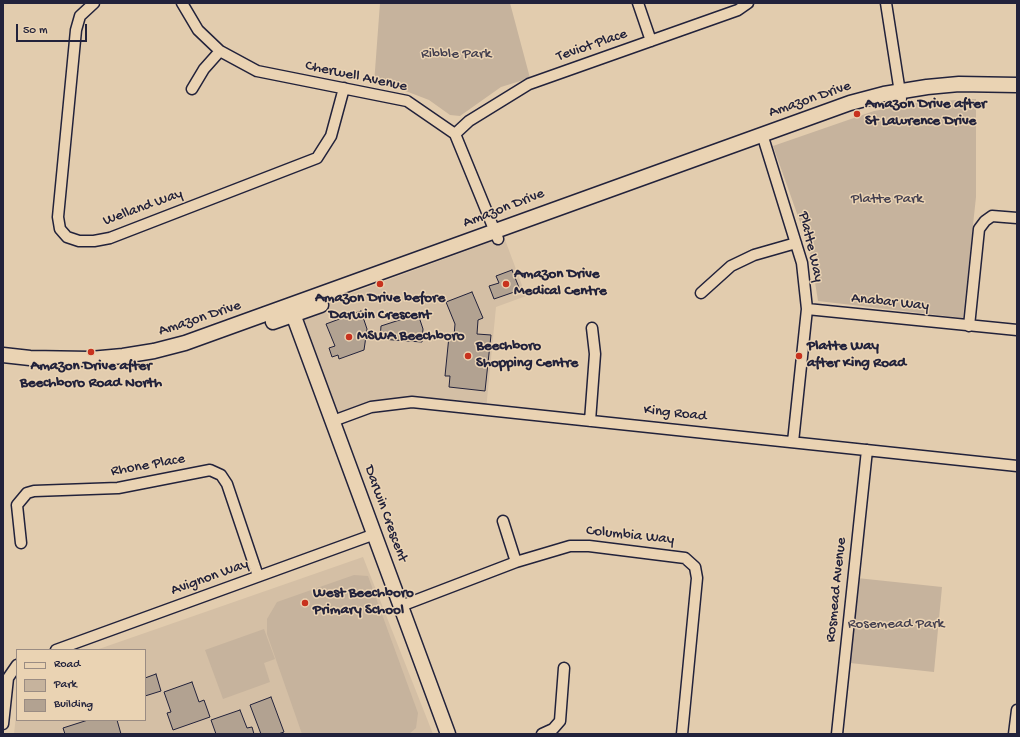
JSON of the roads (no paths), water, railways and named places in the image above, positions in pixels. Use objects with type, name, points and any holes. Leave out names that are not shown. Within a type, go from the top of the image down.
[{"type":"street","name":"Welland Way","points":[[94,3],[80,16],[76,30],[58,216],[60,229],[67,237],[79,241],[94,241],[110,238],[317,158],[332,136],[344,88]]},
{"type":"street","name":"Cherwell Avenue","points":[[182,3],[198,30],[220,51],[257,71],[407,101],[455,134]]},
{"type":"street","points":[[638,3],[651,41]]},
{"type":"street","name":"Teviot Place","points":[[455,134],[469,121],[529,84],[738,10],[748,3]]},
{"type":"street","points":[[886,3],[900,95]]},
{"type":"street","points":[[192,89],[204,69],[220,51]]},
{"type":"street","name":"Amazon Drive","points":[[3,364],[85,367],[141,361],[193,349],[292,310],[496,235],[516,222],[764,138],[850,103],[959,84],[1017,85]]},
{"type":"street","name":"Amazon Drive","points":[[900,95],[969,92],[1017,93]]},
{"type":"street","points":[[455,134],[496,235]]},
{"type":"street","name":"Platte Way","points":[[764,138],[802,263],[807,309],[793,442]]},
{"type":"street","points":[[969,326],[980,229],[984,221],[992,216],[1017,218]]},
{"type":"street","points":[[701,293],[731,266],[754,255],[796,243]]},
{"type":"street","name":"Anabar Way","points":[[807,309],[1017,330]]},
{"type":"street","name":"Amazon Drive","points":[[3,355],[30,358],[90,359],[123,356],[154,351],[186,343],[292,310]]},
{"type":"street","name":"Darwin Crescent","points":[[292,310],[448,734]]},
{"type":"street","points":[[590,421],[595,354],[592,328]]},
{"type":"street","name":"King Road","points":[[333,420],[371,406],[412,402],[1017,466]]},
{"type":"street","name":"Rosmead Avenue","points":[[837,734],[866,450]]},
{"type":"street","name":"Rhone Place","points":[[21,544],[17,505],[27,493],[34,491],[118,488],[210,470],[220,474],[227,484],[258,576]]},
{"type":"street","points":[[503,521],[516,562]]},
{"type":"street","name":"Avignon Way","points":[[59,649],[374,534]]},
{"type":"street","name":"Columbia Way","points":[[401,606],[516,562],[561,547],[580,545],[680,556],[690,561],[694,567],[697,578],[682,734]]},
{"type":"street","points":[[3,724],[8,678],[16,666]]},
{"type":"street","points":[[542,734],[553,729],[560,721],[564,668]]},
{"type":"street","points":[[1014,734],[1017,715]]},
{"type":"place","name":"Amazon Drive after St Lawrence Drive","points":[[857,114]]},
{"type":"place","name":"Amazon Drive before Darwin Crescent","points":[[380,284]]},
{"type":"place","name":"Amazon Drive Medical Centre","points":[[506,284]]},
{"type":"place","name":"MSWA Beechboro","points":[[349,337]]},
{"type":"place","name":"Amazon Drive after Beechboro Road North","points":[[91,352]]},
{"type":"place","name":"Beechboro Shopping Centre","points":[[468,356]]},
{"type":"place","name":"Platte Way after King Road","points":[[799,356]]},
{"type":"place","name":"West Beechboro Primary School","points":[[305,603]]},
{"type":"park label","name":"Ribble Park","points":[[456,55]]},
{"type":"park label","name":"Platte Park","points":[[887,200]]},
{"type":"park label","name":"Rosemead Park","points":[[896,625]]}]
